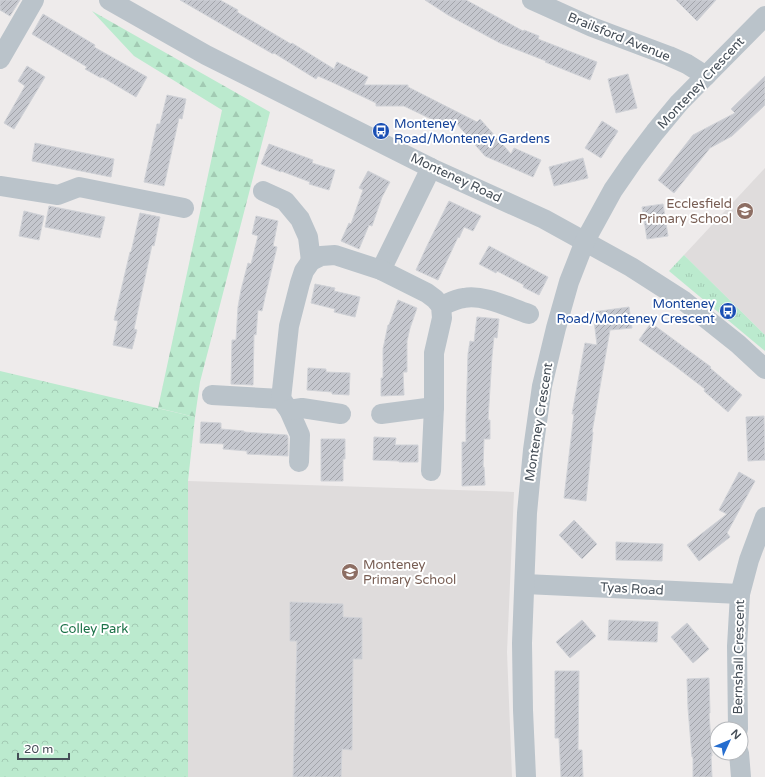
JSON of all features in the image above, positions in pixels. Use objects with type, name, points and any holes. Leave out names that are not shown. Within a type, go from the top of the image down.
[{"type":"street","points":[[0,59],[34,0]]},
{"type":"street","name":"Monteney Road","points":[[109,0],[206,55],[431,168],[544,219],[585,241],[631,267],[684,301],[738,344],[765,369]]},
{"type":"street","name":"Brailsford Avenue","points":[[532,0],[592,27],[669,56],[687,64],[706,76]]},
{"type":"street","name":"Monteney Crescent","points":[[526,777],[522,650],[529,489],[542,386],[569,282],[585,241],[613,190],[633,161],[679,103],[765,16]]},
{"type":"street","points":[[381,270],[431,168]]},
{"type":"street","points":[[0,186],[58,195],[79,187],[184,208]]},
{"type":"street","points":[[263,190],[284,201],[300,219],[308,237],[311,261]]},
{"type":"street","points":[[299,462],[300,435],[285,404],[289,326],[304,271],[311,261],[321,256],[335,255],[381,270],[427,293],[441,306],[442,318],[434,353],[434,407],[431,471]]},
{"type":"street","points":[[441,306],[463,298],[476,297],[529,314]]},
{"type":"street","points":[[212,395],[285,404],[342,414]]},
{"type":"street","points":[[381,414],[434,407]]},
{"type":"street","name":"Bernshall Crescent","points":[[738,721],[737,646],[740,594],[749,560],[765,517]]},
{"type":"street","name":"Tyas Road","points":[[525,584],[740,594]]},
{"type":"street","points":[[740,761],[741,777]]},
{"type":"shaded area","name":"Ecclesfield Primary School","points":[[765,168],[765,335],[684,255]]},
{"type":"shaded area","name":"Monteney Primary School","points":[[188,481],[514,492],[507,652],[512,777],[188,777]]},
{"type":"green space","points":[[92,11],[270,112],[200,382],[195,417],[158,408],[222,110],[134,56]]},
{"type":"green space","points":[[684,255],[765,335],[765,351],[669,271]]},
{"type":"green space","name":"Colley Park","points":[[0,371],[195,417],[188,481],[188,777],[0,777]]},
{"type":"building","points":[[0,0],[20,0],[10,16],[0,10]]},
{"type":"building","points":[[180,0],[220,0],[238,10],[237,12],[334,69],[337,62],[368,77],[364,85],[408,85],[408,87],[477,122],[480,119],[511,154],[514,148],[541,160],[533,177],[485,156],[457,124],[454,130],[404,106],[376,106],[376,103],[334,83],[318,76],[316,79],[274,53],[273,54]]},
{"type":"building","points":[[425,0],[466,0],[523,31],[524,30],[539,36],[538,39],[597,62],[590,80],[500,43],[448,15]]},
{"type":"building","points":[[676,0],[716,0],[697,21]]},
{"type":"building","points":[[43,14],[95,45],[94,47],[147,77],[136,97],[85,69],[87,67],[32,34]]},
{"type":"building","points":[[27,66],[45,77],[14,129],[4,123],[25,86],[18,81]]},
{"type":"building","points":[[628,74],[637,108],[616,113],[608,79]]},
{"type":"building","points":[[765,76],[765,105],[732,136],[710,148],[674,193],[658,180],[693,135],[735,113],[731,109]]},
{"type":"building","points":[[167,95],[186,99],[182,119],[179,118],[164,186],[144,182],[157,124],[160,124]]},
{"type":"building","points":[[602,121],[618,131],[601,158],[585,148]]},
{"type":"building","points":[[35,143],[114,159],[111,177],[32,161]]},
{"type":"building","points":[[269,144],[313,160],[312,163],[335,170],[329,190],[309,184],[310,182],[261,164]]},
{"type":"building","points":[[583,158],[588,178],[554,186],[549,167]]},
{"type":"building","points":[[368,171],[390,182],[382,197],[372,226],[369,225],[359,249],[341,241],[349,223],[351,224],[363,190],[359,188]]},
{"type":"building","points":[[449,201],[481,216],[473,231],[464,227],[438,280],[416,270]]},
{"type":"building","points":[[663,204],[668,236],[647,239],[642,207]]},
{"type":"building","points":[[49,206],[105,217],[100,238],[45,227]]},
{"type":"building","points":[[24,211],[44,216],[39,240],[19,236]]},
{"type":"building","points":[[140,213],[160,217],[154,246],[152,245],[134,329],[137,330],[132,349],[113,345],[118,321],[114,320]]},
{"type":"building","points":[[256,216],[278,221],[273,246],[277,247],[262,311],[258,310],[256,335],[254,334],[253,385],[231,384],[232,340],[236,340],[238,307],[241,290],[248,263],[251,264],[258,236],[252,234]]},
{"type":"building","points":[[489,246],[548,277],[539,295],[523,287],[524,285],[497,271],[496,273],[479,264]]},
{"type":"building","points":[[315,284],[335,288],[334,291],[360,297],[355,317],[334,312],[335,309],[311,303]]},
{"type":"building","points":[[398,300],[417,308],[407,341],[407,372],[403,372],[404,395],[381,396],[381,378],[383,378],[383,349],[388,325]]},
{"type":"building","points":[[629,307],[632,328],[610,330],[592,432],[586,501],[564,498],[574,414],[572,414],[585,343],[597,345],[593,312]]},
{"type":"building","points":[[477,317],[499,319],[497,338],[494,337],[492,356],[488,420],[490,420],[490,439],[484,439],[483,467],[485,485],[462,486],[462,442],[466,442],[468,354],[470,341],[474,342]]},
{"type":"building","points":[[651,323],[711,367],[710,368],[742,395],[728,412],[704,391],[705,389],[639,340]]},
{"type":"building","points":[[308,368],[326,369],[326,372],[350,373],[349,395],[307,390]]},
{"type":"building","points":[[764,416],[765,460],[748,461],[746,417]]},
{"type":"building","points":[[201,422],[221,423],[221,429],[287,435],[288,456],[247,454],[247,451],[223,449],[224,444],[200,443]]},
{"type":"building","points":[[374,437],[396,438],[395,445],[418,445],[418,462],[373,460]]},
{"type":"building","points":[[321,439],[345,439],[343,481],[321,481]]},
{"type":"building","points":[[739,472],[755,481],[727,533],[730,537],[699,561],[687,545],[727,514],[719,510]]},
{"type":"building","points":[[574,520],[597,544],[582,559],[559,535]]},
{"type":"building","points":[[616,542],[663,544],[662,561],[616,560]]},
{"type":"building","points":[[290,602],[343,604],[343,617],[362,618],[362,659],[353,659],[352,750],[342,749],[341,777],[293,777],[297,641],[290,641]]},
{"type":"building","points":[[582,620],[596,636],[570,658],[556,642]]},
{"type":"building","points":[[609,620],[658,622],[657,642],[608,640]]},
{"type":"building","points":[[687,623],[709,649],[693,663],[671,637]]},
{"type":"building","points":[[555,671],[579,671],[578,750],[582,750],[583,777],[561,777],[559,738],[555,738]]},
{"type":"building","points":[[709,678],[709,761],[711,761],[712,777],[693,777],[693,757],[688,708],[687,679]]},
{"type":"place","name":"Monteney Road/Monteney Gardens","points":[[381,131]]},
{"type":"place","name":"Ecclesfield Primary School","points":[[745,211]]},
{"type":"place","name":"Monteney Road/Monteney Crescent","points":[[728,311]]},
{"type":"place","name":"Monteney Primary School","points":[[350,572]]}]
